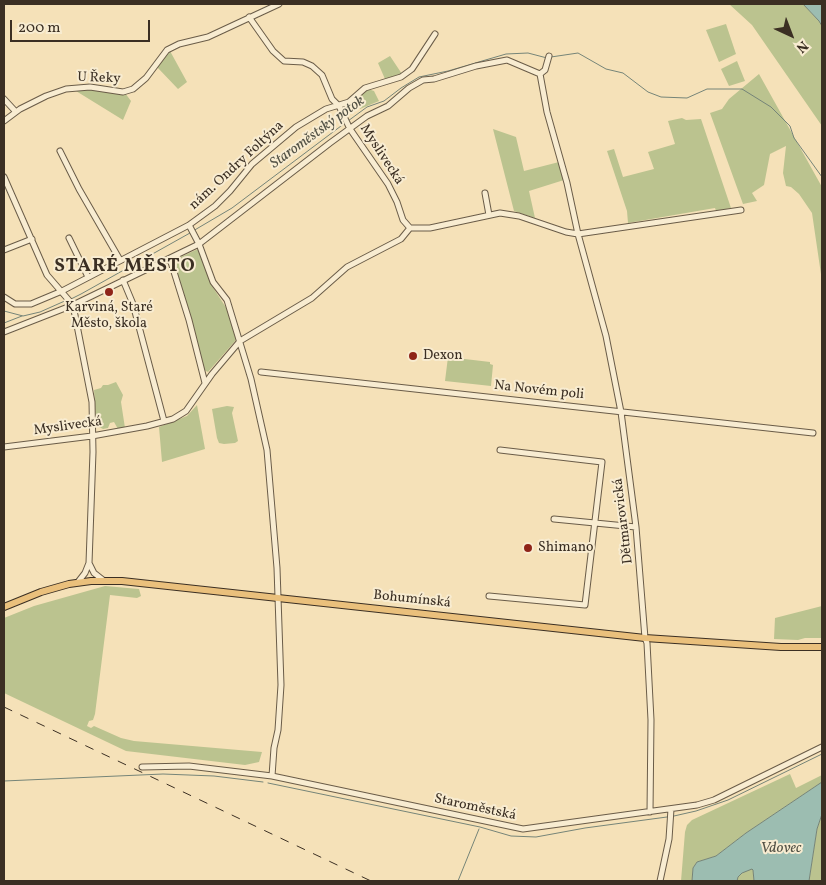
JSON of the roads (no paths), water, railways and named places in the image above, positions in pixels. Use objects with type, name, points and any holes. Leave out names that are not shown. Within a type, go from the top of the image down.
[{"type":"main road","name":"Bohumínská","points":[[4,607],[41,592],[78,582],[102,580],[157,584],[645,638],[781,647],[822,647]]},
{"type":"street","name":"U Řeky","points":[[4,121],[16,112],[46,96],[66,89],[90,87],[124,92],[133,89],[146,78],[167,50],[179,44],[208,37],[279,4]]},
{"type":"street","name":"Myslivecká","points":[[4,447],[92,436],[147,426],[172,419],[186,411],[240,341],[312,298],[346,267],[401,239],[410,228],[403,220],[388,184],[348,125],[339,106],[332,99],[322,75],[312,66],[303,62],[284,61],[273,51],[249,17]]},
{"type":"street","name":"nám. Ondry Foltýna","points":[[4,297],[15,304],[31,304],[62,291],[120,260],[191,229],[230,191],[252,164],[296,127],[326,109],[349,102],[365,88],[401,76],[412,69],[435,34]]},
{"type":"street","points":[[540,74],[545,70],[549,58]]},
{"type":"street","points":[[4,332],[70,301],[170,259],[199,244],[283,180],[348,125],[388,106],[409,88],[423,80],[434,79],[476,66],[507,60],[540,74]]},
{"type":"street","points":[[540,74],[547,112],[568,183],[578,234]]},
{"type":"street","points":[[4,100],[16,112]]},
{"type":"street","points":[[60,151],[79,189],[120,260]]},
{"type":"street","points":[[4,178],[47,275],[70,301],[92,402],[89,563],[85,573],[78,582]]},
{"type":"street","points":[[485,193],[490,215]]},
{"type":"street","points":[[410,228],[430,228],[500,213],[519,216],[566,232],[578,234],[741,210]]},
{"type":"street","points":[[191,229],[199,244],[213,282],[227,300],[251,379],[267,450],[277,568],[281,685],[272,776]]},
{"type":"street","name":"Dětmarovická","points":[[578,234],[606,336],[621,412],[636,527],[645,638],[647,643],[651,720],[650,812]]},
{"type":"street","points":[[69,238],[88,277]]},
{"type":"street","points":[[4,250],[32,239]]},
{"type":"street","points":[[170,259],[189,320],[205,384]]},
{"type":"street","points":[[123,280],[133,304],[164,421]]},
{"type":"street","name":"Na Novém poli","points":[[261,372],[813,433]]},
{"type":"street","points":[[489,596],[585,605],[602,462],[500,450]]},
{"type":"street","points":[[554,519],[636,527]]},
{"type":"street","points":[[89,563],[94,573],[102,580]]},
{"type":"street","name":"Staroměstská","points":[[142,767],[188,766],[272,776],[523,829],[650,812],[671,814],[714,800],[822,747]]},
{"type":"street","points":[[660,881],[669,839],[671,814]]},
{"type":"water","points":[[803,4],[822,4],[822,26],[819,21]]},
{"type":"water","name":"Vdovec","points":[[822,782],[822,814],[817,829],[809,881],[754,881],[752,869],[742,873],[737,881],[692,881],[693,868],[697,862],[716,856],[746,833]]},
{"type":"waterway","name":"Staroměstský potok","points":[[348,121],[367,107],[384,101],[419,77],[448,71],[506,54],[528,53],[547,58]]},
{"type":"waterway","name":"Staroměstský potok","points":[[551,57],[578,53],[606,69],[623,73],[648,92],[661,97],[687,98],[707,89],[742,89],[771,107],[790,126],[794,138],[822,177]]},
{"type":"waterway","name":"Staroměstský potok","points":[[193,231],[232,208],[345,123]]},
{"type":"waterway","name":"Staroměstský potok","points":[[71,299],[190,233]]},
{"type":"waterway","name":"Staroměstský potok","points":[[4,311],[23,316],[40,312],[67,300]]},
{"type":"waterway","points":[[4,323],[22,316]]},
{"type":"waterway","points":[[674,816],[728,800],[822,754]]},
{"type":"waterway","points":[[4,781],[163,774],[214,776],[263,782]]},
{"type":"waterway","points":[[268,783],[480,827],[511,836],[536,837],[585,828],[667,817]]},
{"type":"waterway","points":[[458,881],[479,829]]},
{"type":"railway","points":[[4,707],[371,881]]},
{"type":"place","name":"Karviná, Staré Město, škola","points":[[109,292]]},
{"type":"place","name":"Dexon","points":[[413,356]]},
{"type":"place","name":"Shimano","points":[[528,548]]},
{"type":"district","name":"STARÉ MĚSTO","points":[[125,268]]}]
